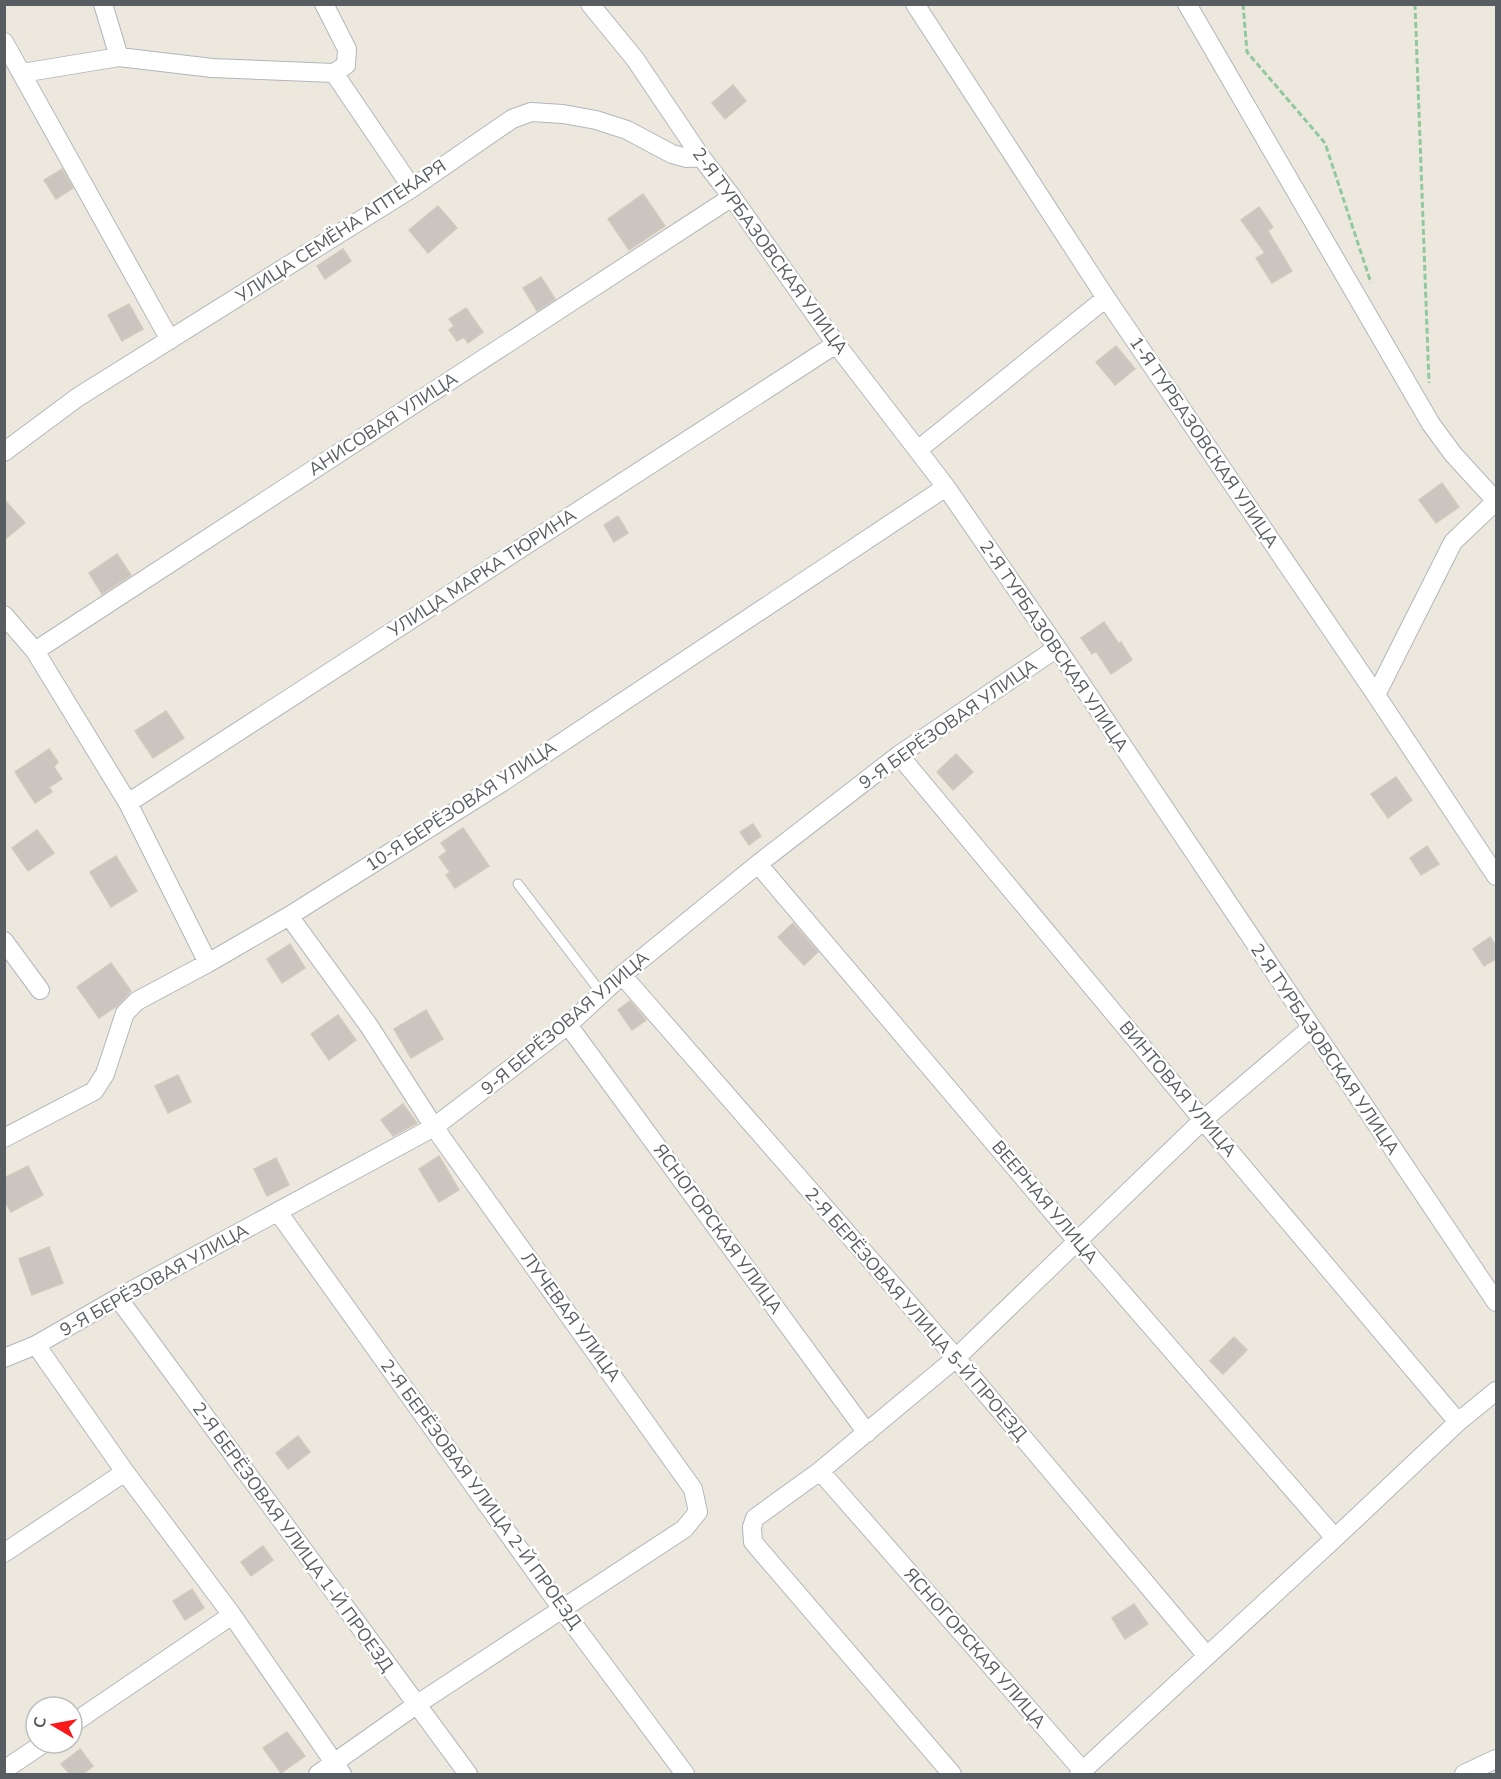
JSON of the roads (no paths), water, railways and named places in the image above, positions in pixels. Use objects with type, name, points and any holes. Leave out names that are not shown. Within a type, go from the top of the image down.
[{"type":"street","points":[[103,4],[119,57]]},
{"type":"street","points":[[22,73],[119,57],[212,68],[334,72],[346,65],[347,49],[324,4]]},
{"type":"street","name":"2-Я ТУРБАЗОВСКАЯ УЛИЦА","points":[[590,4],[635,59],[700,157],[732,197],[836,344],[946,487],[1497,1302]]},
{"type":"street","name":"1-Я ТУРБАЗОВСКАЯ УЛИЦА","points":[[915,4],[1107,298],[1497,876]]},
{"type":"street","points":[[1187,4],[1431,424],[1453,454],[1496,501],[1454,542],[1376,695]]},
{"type":"street","points":[[4,42],[170,340]]},
{"type":"street","points":[[334,72],[412,188]]},
{"type":"street","name":"УЛИЦА СЕМЁНА АПТЕКАРЯ","points":[[4,452],[78,398],[412,188],[512,119],[531,112],[563,114],[596,120],[627,130],[672,154],[687,158],[700,157]]},
{"type":"street","name":"АНИСОВАЯ УЛИЦА","points":[[35,651],[732,197]]},
{"type":"street","points":[[919,449],[1107,298]]},
{"type":"street","name":"УЛИЦА МАРКА ТЮРИНА","points":[[128,803],[836,344]]},
{"type":"street","name":"10-Я БЕРЁЗОВАЯ УЛИЦА","points":[[4,1138],[94,1091],[105,1074],[125,1013],[137,1001],[208,963],[289,915],[501,783],[946,487]]},
{"type":"street","points":[[4,615],[35,651],[128,803],[208,963]]},
{"type":"street","name":"9-Я БЕРЁЗОВАЯ УЛИЦА","points":[[4,1358],[36,1346],[118,1298],[434,1127],[568,1025],[622,975],[758,864],[899,755],[1057,648]]},
{"type":"street","name":"ВИНТОВАЯ УЛИЦА","points":[[899,755],[1458,1422]]},
{"type":"street","name":"ВЕЕРНАЯ УЛИЦА","points":[[758,864],[1078,1242],[1335,1538]]},
{"type":"street","name":"ЛУЧЕВАЯ УЛИЦА","points":[[289,915],[369,1026],[434,1127],[693,1489],[698,1512],[684,1529],[562,1608]]},
{"type":"street","points":[[4,941],[40,990]]},
{"type":"street","name":"2-Я БЕРЁЗОВАЯ УЛИЦА 5-Й ПРОЕЗД","points":[[622,975],[956,1358],[1207,1656]]},
{"type":"street","name":"ЯСНОГОРСКАЯ УЛИЦА","points":[[568,1025],[867,1433]]},
{"type":"street","points":[[952,1774],[753,1542],[752,1527],[755,1518],[820,1471],[956,1358],[1203,1120],[1311,1028]]},
{"type":"street","name":"2-Я БЕРЁЗОВАЯ УЛИЦА 2-Й ПРОЕЗД","points":[[278,1212],[562,1608],[686,1774]]},
{"type":"street","name":"2-Я БЕРЁЗОВАЯ УЛИЦА 1-Й ПРОЕЗД","points":[[118,1298],[468,1774]]},
{"type":"street","points":[[36,1346],[125,1472],[232,1615],[338,1769]]},
{"type":"street","points":[[1081,1773],[1458,1422],[1497,1391]]},
{"type":"street","name":"ЯСНОГОРСКАЯ УЛИЦА","points":[[820,1471],[1081,1773]]},
{"type":"street","points":[[4,1554],[125,1472]]},
{"type":"street","points":[[318,1774],[338,1769],[416,1705],[562,1608]]},
{"type":"street","points":[[84,1716],[232,1615]]},
{"type":"street","points":[[4,1770],[26,1755]]},
{"type":"street","points":[[1464,1774],[1497,1759]]},
{"type":"lane","points":[[518,884],[602,994]]}]
